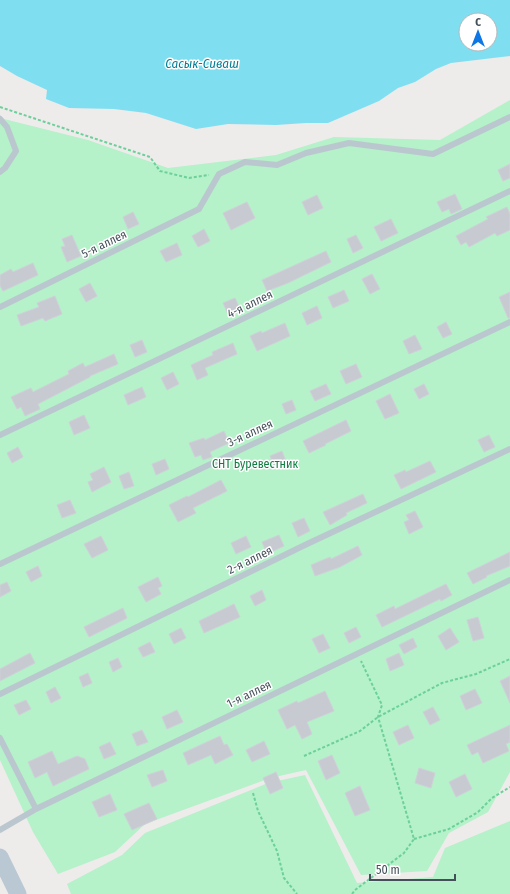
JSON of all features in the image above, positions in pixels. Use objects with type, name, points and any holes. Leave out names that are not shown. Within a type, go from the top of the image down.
[{"type":"main road","points":[[0,857],[18,894]]},
{"type":"lane","points":[[220,174],[245,162],[277,165],[306,153],[349,143],[433,154],[510,117]]},
{"type":"lane","points":[[0,119],[7,127],[16,151],[5,168],[0,172]]},
{"type":"lane","name":"5-я аллея","points":[[0,307],[199,209],[220,174]]},
{"type":"lane","name":"4-я аллея","points":[[0,435],[510,191]]},
{"type":"lane","name":"3-я аллея","points":[[0,564],[510,322]]},
{"type":"lane","name":"2-я аллея","points":[[0,694],[300,548],[510,449]]},
{"type":"lane","name":"1-я аллея","points":[[0,830],[36,809],[510,580]]},
{"type":"lane","points":[[0,738],[36,809]]},
{"type":"path","points":[[0,107],[150,157],[160,171],[189,178],[220,174]]},
{"type":"path","points":[[358,653],[382,705],[378,717],[414,839]]},
{"type":"path","points":[[304,756],[360,731],[378,717],[442,683],[476,674],[510,659]]},
{"type":"path","points":[[352,894],[355,890],[404,853],[414,839],[449,829],[478,812],[492,798],[510,787]]},
{"type":"path","points":[[253,793],[258,811],[277,851],[284,878],[296,894]]},
{"type":"green space","name":"СНТ Буревестник","points":[[510,100],[510,772],[488,812],[449,833],[427,871],[361,875],[306,770],[270,778],[145,824],[115,852],[58,874],[33,832],[0,760],[0,115],[4,119],[88,140],[168,168],[276,155],[334,137],[440,140]]},
{"type":"green space","points":[[305,775],[357,883],[433,877],[445,848],[510,821],[510,894],[71,894],[67,884],[122,855],[145,833],[268,783]]},
{"type":"water","name":"Сасык-Сиваш","points":[[0,0],[510,0],[510,56],[451,63],[436,69],[415,82],[398,88],[379,101],[328,123],[276,125],[228,124],[196,129],[146,113],[114,109],[69,108],[46,99],[47,90],[0,66]]},
{"type":"building","points":[[510,164],[510,178],[503,181],[498,170]]},
{"type":"building","points":[[455,194],[462,209],[451,214],[449,209],[442,212],[437,202]]},
{"type":"building","points":[[317,195],[323,208],[308,215],[302,202]]},
{"type":"building","points":[[247,202],[255,218],[231,230],[223,213]]},
{"type":"building","points":[[507,207],[510,214],[510,230],[497,236],[495,233],[469,247],[466,242],[461,245],[456,236],[488,219],[486,217]]},
{"type":"building","points":[[133,212],[139,224],[128,229],[123,217]]},
{"type":"building","points":[[391,219],[398,233],[381,241],[374,227]]},
{"type":"building","points":[[204,229],[210,241],[198,247],[192,236]]},
{"type":"building","points":[[72,235],[81,256],[67,262],[61,247],[65,246],[62,239]]},
{"type":"building","points":[[356,235],[363,248],[353,253],[347,239]]},
{"type":"building","points":[[177,243],[182,255],[166,262],[160,251]]},
{"type":"building","points":[[326,251],[331,262],[288,283],[267,291],[262,280]]},
{"type":"building","points":[[33,263],[38,275],[3,291],[0,286],[0,275],[11,269],[13,272]]},
{"type":"building","points":[[372,274],[380,289],[370,294],[362,279]]},
{"type":"building","points":[[90,283],[97,296],[86,302],[79,289]]},
{"type":"building","points":[[344,290],[349,301],[333,308],[328,297]]},
{"type":"building","points":[[510,292],[510,318],[508,318],[499,297]]},
{"type":"building","points":[[55,296],[62,314],[45,321],[43,318],[21,326],[17,315],[39,307],[37,303]]},
{"type":"building","points":[[235,298],[240,309],[228,314],[223,303]]},
{"type":"building","points":[[317,306],[322,318],[307,325],[302,313]]},
{"type":"building","points":[[446,322],[452,334],[443,338],[437,327]]},
{"type":"building","points":[[285,323],[290,336],[257,351],[250,336],[261,331],[262,333]]},
{"type":"building","points":[[415,335],[422,349],[409,354],[403,341]]},
{"type":"building","points":[[142,340],[147,352],[135,357],[130,345]]},
{"type":"building","points":[[233,343],[237,354],[205,368],[208,375],[197,380],[191,365],[213,355],[212,352]]},
{"type":"building","points":[[114,354],[118,364],[90,376],[38,404],[40,409],[25,416],[21,407],[17,409],[11,397],[31,388],[33,392],[69,374],[68,371],[83,363],[85,367]]},
{"type":"building","points":[[356,364],[362,377],[346,384],[340,371]]},
{"type":"building","points":[[173,372],[179,384],[167,390],[161,378]]},
{"type":"building","points":[[326,384],[331,394],[315,401],[310,391]]},
{"type":"building","points":[[424,384],[429,394],[419,399],[414,389]]},
{"type":"building","points":[[142,387],[146,397],[128,405],[124,395]]},
{"type":"building","points":[[390,394],[399,413],[385,419],[376,401]]},
{"type":"building","points":[[292,400],[296,410],[286,414],[282,404]]},
{"type":"building","points":[[84,415],[90,428],[74,435],[69,422]]},
{"type":"building","points":[[346,420],[351,431],[309,453],[303,441]]},
{"type":"building","points":[[224,431],[229,443],[210,452],[212,457],[203,460],[201,455],[195,457],[189,443],[204,438],[205,440]]},
{"type":"building","points":[[489,435],[495,447],[484,452],[478,440]]},
{"type":"building","points":[[18,447],[23,457],[12,463],[7,453]]},
{"type":"building","points":[[282,451],[287,464],[275,468],[270,456]]},
{"type":"building","points":[[165,459],[169,469],[156,475],[152,464]]},
{"type":"building","points":[[430,461],[436,472],[401,489],[394,475],[405,470],[406,472]]},
{"type":"building","points":[[104,467],[111,482],[92,492],[88,482],[93,480],[90,474]]},
{"type":"building","points":[[129,472],[134,486],[124,489],[119,476]]},
{"type":"building","points":[[221,480],[227,491],[193,508],[196,513],[178,522],[169,505]]},
{"type":"building","points":[[363,494],[367,503],[346,513],[347,515],[330,525],[323,512]]},
{"type":"building","points":[[70,500],[76,513],[62,518],[57,505]]},
{"type":"building","points":[[415,511],[423,527],[409,534],[404,522],[409,520],[406,515]]},
{"type":"building","points":[[304,518],[310,531],[298,537],[292,523]]},
{"type":"building","points":[[279,535],[284,546],[267,554],[262,542]]},
{"type":"building","points":[[101,536],[108,550],[92,558],[84,544]]},
{"type":"building","points":[[246,536],[251,547],[236,554],[231,543]]},
{"type":"building","points":[[358,546],[362,555],[340,567],[315,576],[311,565],[330,557],[331,559]]},
{"type":"building","points":[[510,552],[510,566],[486,576],[487,577],[473,584],[467,573]]},
{"type":"building","points":[[38,566],[42,576],[31,582],[26,572]]},
{"type":"building","points":[[158,577],[162,586],[158,588],[161,594],[146,602],[138,587]]},
{"type":"building","points":[[7,582],[11,591],[0,597],[0,585]]},
{"type":"building","points":[[446,584],[452,595],[441,601],[440,599],[382,627],[376,615],[394,606],[395,609]]},
{"type":"building","points":[[262,590],[266,600],[255,606],[250,596]]},
{"type":"building","points":[[234,604],[240,617],[204,633],[199,621]]},
{"type":"building","points":[[123,608],[127,618],[89,637],[84,627]]},
{"type":"building","points":[[478,617],[484,638],[473,641],[467,620]]},
{"type":"building","points":[[356,627],[361,637],[349,643],[344,633]]},
{"type":"building","points":[[181,628],[186,638],[174,644],[169,634]]},
{"type":"building","points":[[450,628],[459,642],[446,650],[438,636]]},
{"type":"building","points":[[323,634],[330,648],[319,653],[312,639]]},
{"type":"building","points":[[413,638],[417,647],[404,654],[399,645]]},
{"type":"building","points":[[150,642],[155,652],[143,657],[138,648]]},
{"type":"building","points":[[30,653],[35,663],[0,681],[0,669]]},
{"type":"building","points":[[399,653],[404,665],[390,671],[386,659]]},
{"type":"building","points":[[118,658],[122,667],[113,672],[109,662]]},
{"type":"building","points":[[88,673],[92,683],[83,687],[79,677]]},
{"type":"building","points":[[510,676],[510,703],[500,681]]},
{"type":"building","points":[[55,687],[61,698],[51,703],[46,692]]},
{"type":"building","points":[[475,689],[482,703],[466,710],[460,696]]},
{"type":"building","points":[[325,691],[334,711],[307,722],[312,734],[302,739],[295,725],[287,729],[278,710],[297,701],[298,703]]},
{"type":"building","points":[[26,700],[31,709],[19,715],[14,705]]},
{"type":"building","points":[[433,707],[440,720],[430,725],[423,712]]},
{"type":"building","points":[[177,710],[183,722],[167,729],[162,717]]},
{"type":"building","points":[[408,725],[414,738],[399,745],[393,732]]},
{"type":"building","points":[[510,725],[510,742],[506,744],[509,751],[483,763],[478,752],[472,755],[467,745]]},
{"type":"building","points":[[142,730],[148,742],[137,746],[132,734]]},
{"type":"building","points":[[220,736],[224,745],[227,744],[233,755],[215,764],[211,755],[188,765],[183,753]]},
{"type":"building","points":[[264,741],[270,754],[252,762],[246,750]]},
{"type":"building","points":[[110,742],[116,754],[104,759],[99,747]]},
{"type":"building","points":[[52,751],[58,764],[77,756],[85,759],[89,769],[53,786],[47,772],[35,778],[28,762]]},
{"type":"building","points":[[332,755],[340,773],[326,780],[318,761]]},
{"type":"building","points":[[419,768],[435,773],[431,788],[415,783]]},
{"type":"building","points":[[163,770],[167,781],[152,787],[147,775]]},
{"type":"building","points":[[276,772],[283,788],[270,794],[263,778]]},
{"type":"building","points":[[465,774],[472,789],[456,797],[449,782]]},
{"type":"building","points":[[360,786],[370,810],[355,816],[345,793]]},
{"type":"building","points":[[110,794],[117,810],[99,817],[92,802]]},
{"type":"building","points":[[149,803],[157,819],[132,830],[124,814]]}]
